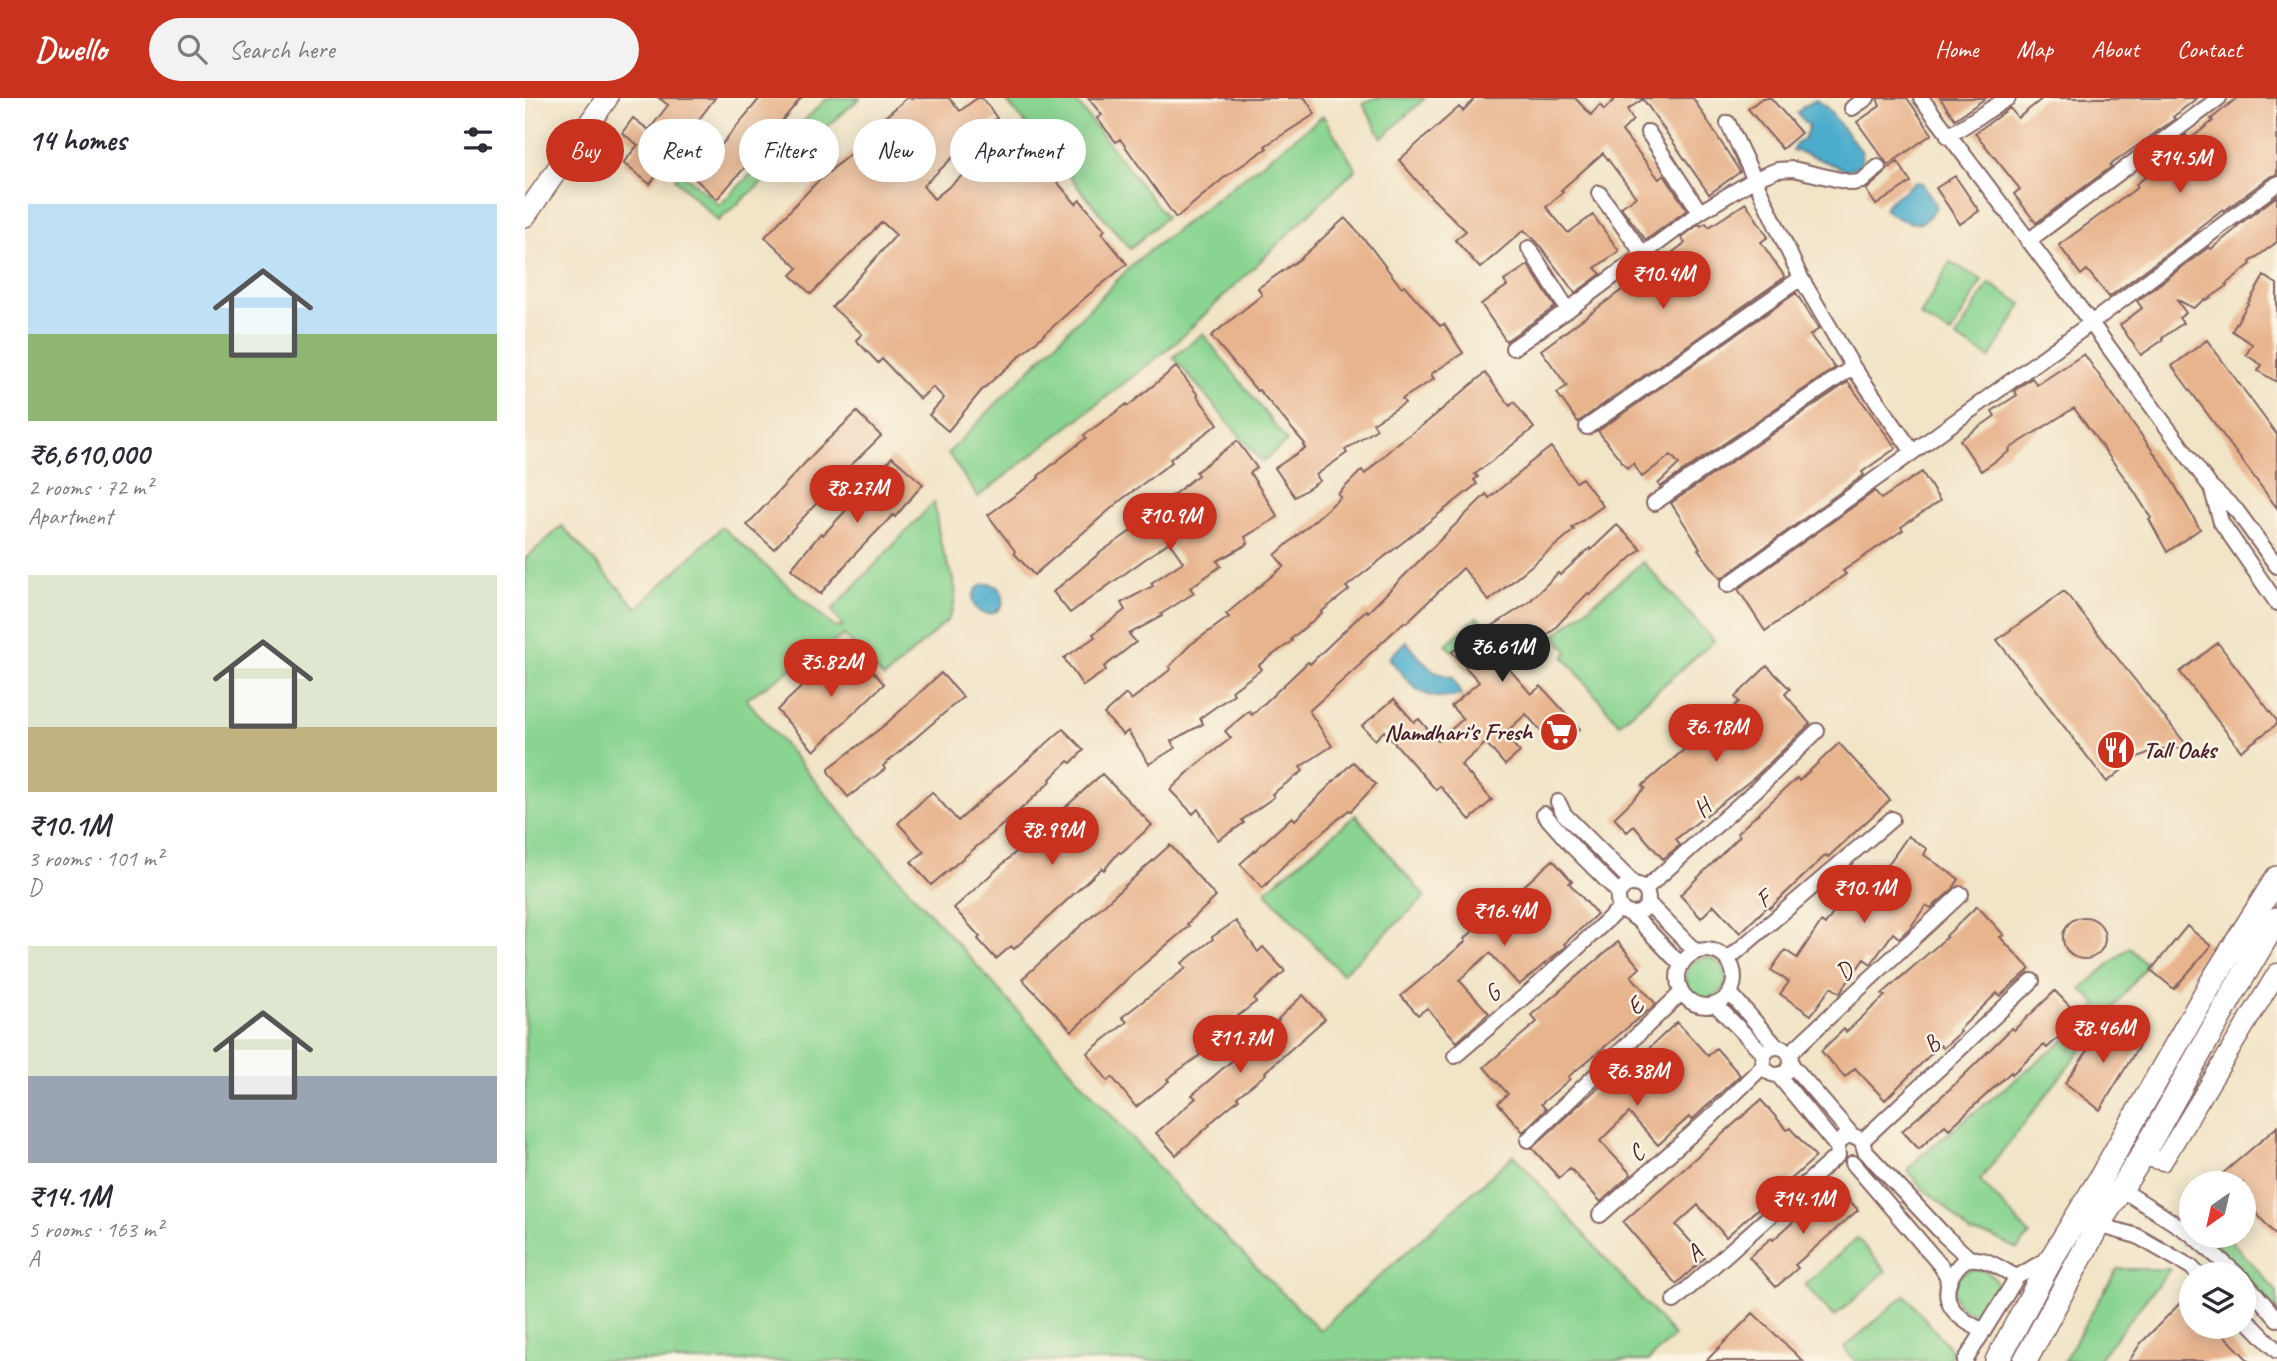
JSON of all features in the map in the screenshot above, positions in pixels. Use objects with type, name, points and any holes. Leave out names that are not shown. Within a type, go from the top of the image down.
[{"type":"main road","points":[[525,216],[607,98]]},
{"type":"main road","points":[[2025,1361],[2098,1225],[2142,1156],[2233,993],[2270,917],[2277,878]]},
{"type":"main road","points":[[1997,1361],[2053,1256],[2213,980],[2270,917]]},
{"type":"street","points":[[1852,108],[1867,98]]},
{"type":"street","points":[[1920,98],[2091,323],[2210,486],[2237,511],[2277,566]]},
{"type":"street","points":[[1948,136],[2008,98]]},
{"type":"street","points":[[2028,241],[2218,98]]},
{"type":"street","points":[[1728,123],[1801,278],[1853,368],[1913,452]]},
{"type":"street","points":[[1648,132],[1700,212]]},
{"type":"street","points":[[1513,348],[1569,310],[1700,212],[1755,180],[1777,170],[1793,169],[1853,183],[1861,181],[1878,167]]},
{"type":"street","points":[[1728,586],[2091,323],[2277,184]]},
{"type":"street","points":[[1599,193],[1643,254]]},
{"type":"street","points":[[1529,248],[1569,310]]},
{"type":"street","points":[[1587,427],[1801,278]]},
{"type":"street","points":[[1654,503],[1853,368]]},
{"type":"street","points":[[2210,486],[2221,522],[2277,603]]},
{"type":"street","name":"H","points":[[1643,892],[1817,731]]},
{"type":"street","points":[[1558,802],[1564,814],[1643,892],[1696,952]]},
{"type":"street","points":[[1544,814],[1623,905],[1681,965]]},
{"type":"street","name":"F","points":[[1727,960],[1892,819]]},
{"type":"street","points":[[1623,905],[1625,886],[1643,892]]},
{"type":"street","points":[[1623,905],[1644,911],[1643,892]]},
{"type":"street","name":"D","points":[[1777,1057],[1961,894]]},
{"type":"street","name":"G","points":[[1455,1056],[1539,984],[1623,905]]},
{"type":"street","points":[[1713,951],[1727,960],[1734,976],[1730,993],[1716,1005],[1697,1005],[1688,1000],[1682,992],[1678,979],[1681,965],[1696,952],[1713,951]]},
{"type":"street","points":[[2142,1156],[2163,1161],[2277,973]]},
{"type":"street","name":"B","points":[[1860,1142],[2032,981]]},
{"type":"street","name":"E","points":[[1528,1140],[1682,992]]},
{"type":"street","points":[[1730,993],[1777,1057]]},
{"type":"street","points":[[1716,1005],[1777,1057],[1860,1142],[1945,1237],[1970,1259]]},
{"type":"street","points":[[1777,1057],[1768,1072],[1778,1075],[1843,1160],[1853,1163],[1860,1161],[1860,1142]]},
{"type":"street","name":"C","points":[[1600,1215],[1777,1057]]},
{"type":"street","points":[[1838,1151],[1844,1137],[1860,1142]]},
{"type":"street","name":"A","points":[[1674,1301],[1838,1151]]},
{"type":"street","points":[[1853,1163],[1941,1266],[1947,1276],[1947,1297],[1952,1309],[1984,1331]]},
{"type":"street","points":[[2121,1189],[2179,1227]]},
{"type":"street","points":[[2098,1225],[2137,1237],[2182,1262]]},
{"type":"street","points":[[2207,1248],[2223,1262]]},
{"type":"street","points":[[1965,1361],[2017,1277],[2053,1256]]},
{"type":"street","points":[[1948,1285],[1962,1262],[1970,1259],[1983,1260],[2017,1277]]},
{"type":"street","points":[[2256,1294],[2277,1319]]},
{"type":"street","points":[[2256,1329],[2277,1351]]},
{"type":"green space","points":[[860,98],[836,119],[806,119],[825,100]]},
{"type":"green space","points":[[1004,98],[1073,98],[1166,217],[1130,249],[1074,182],[1086,182],[1086,119],[1022,119]]},
{"type":"green space","points":[[1374,98],[1425,98],[1382,138],[1363,104]]},
{"type":"green space","points":[[1323,116],[1356,169],[1173,345],[978,497],[948,453],[1135,262]]},
{"type":"green space","points":[[678,182],[693,182],[720,205],[743,182],[763,182],[718,221]]},
{"type":"green space","points":[[1950,262],[1982,280],[1951,334],[1920,316]]},
{"type":"green space","points":[[1989,283],[2022,304],[1990,358],[1956,338]]},
{"type":"green space","points":[[1203,334],[1287,441],[1262,462],[1173,357]]},
{"type":"green space","points":[[934,502],[941,545],[955,585],[955,600],[948,620],[884,678],[844,635],[746,699],[867,843],[1182,1194],[1320,1330],[1514,1155],[1674,1336],[1648,1361],[525,1361],[525,559],[562,526],[637,608],[722,527],[834,627],[843,627],[832,610]]},
{"type":"green space","points":[[1643,562],[1714,641],[1619,724],[1564,657],[1568,652],[1555,635]]},
{"type":"green space","points":[[1477,617],[1503,647],[1472,674],[1446,644]]},
{"type":"green space","points":[[1356,815],[1425,897],[1342,974],[1265,891]]},
{"type":"green space","points":[[2129,947],[2147,965],[1980,1180],[2030,1235],[2017,1249],[1993,1237],[1970,1233],[1945,1206],[1923,1189],[1908,1171],[1919,1157],[2083,1025],[2097,1004],[2081,989]]},
{"type":"green space","points":[[1706,958],[1720,964],[1726,978],[1720,992],[1706,998],[1692,992],[1686,978],[1692,964]]},
{"type":"green space","points":[[1857,1238],[1886,1271],[1834,1317],[1805,1285]]},
{"type":"green space","points":[[2219,1248],[2238,1248],[2250,1262],[2232,1262]]},
{"type":"green space","points":[[2256,1268],[2277,1292],[2277,1312],[2256,1289]]},
{"type":"green space","points":[[1976,1269],[1985,1270],[1992,1275],[1997,1282],[1997,1300],[1992,1307],[1985,1312],[1976,1313],[1967,1312],[1960,1307],[1955,1300],[1954,1291],[1955,1282],[1960,1275],[1967,1270]]},
{"type":"green space","points":[[2117,1269],[2170,1269],[2097,1361],[2064,1361]]},
{"type":"green space","points":[[1905,1295],[1954,1353],[1945,1361],[1855,1361],[1844,1348]]},
{"type":"water","points":[[1816,100],[1826,107],[1862,152],[1861,165],[1846,170],[1793,150],[1795,145],[1804,139],[1809,126],[1797,113]]},
{"type":"water","points":[[1914,182],[1922,183],[1937,206],[1926,219],[1918,223],[1902,220],[1884,209]]},
{"type":"water","points":[[988,584],[998,589],[1003,599],[998,609],[988,614],[978,609],[973,599],[978,589]]},
{"type":"water","points":[[1406,641],[1432,669],[1453,677],[1461,695],[1427,695],[1412,684],[1389,658]]},
{"type":"building","points":[[659,98],[715,98],[699,119],[657,119],[668,105]]},
{"type":"building","points":[[760,98],[801,98],[784,119],[743,119]]},
{"type":"building","points":[[907,98],[949,98],[960,111],[977,98],[982,98],[997,118],[950,119],[950,160],[936,174],[936,119],[883,119]]},
{"type":"building","points":[[1088,98],[1305,98],[1315,114],[1265,146],[1267,148],[1225,177],[1176,218],[1120,139],[1116,142],[1097,118],[1102,115]]},
{"type":"building","points":[[1475,98],[1575,98],[1591,115],[1600,105],[1604,110],[1616,98],[1693,98],[1740,172],[1709,194],[1643,99],[1627,110],[1633,120],[1622,131],[1659,179],[1664,175],[1687,210],[1646,240],[1621,207],[1636,197],[1603,153],[1546,207],[1568,233],[1593,215],[1619,251],[1595,268],[1601,274],[1575,293],[1537,242],[1524,230],[1480,268],[1455,240],[1466,231],[1431,197],[1399,160],[1459,107],[1463,111]]},
{"type":"building","points":[[1762,98],[1771,98],[1801,133],[1782,149],[1748,109]]},
{"type":"building","points":[[1877,98],[1907,98],[1932,134],[1888,165],[1857,122],[1880,106]]},
{"type":"building","points":[[1940,98],[1986,98],[1955,119]]},
{"type":"building","points":[[2043,98],[2197,98],[2173,117],[2175,119],[2110,165],[2111,167],[2036,223],[2014,194],[2020,189],[1975,133],[2010,108],[2018,118]]},
{"type":"building","points":[[2237,98],[2277,98],[2277,175],[2271,176],[2224,211],[2223,209],[2197,229],[2198,231],[2109,297],[2087,270],[2081,275],[2059,245],[2138,187],[2136,184],[2181,149],[2176,142],[2186,135],[2189,140]]},
{"type":"building","points":[[633,118],[638,122],[638,145],[624,134]]},
{"type":"building","points":[[739,124],[739,174],[717,199],[699,182],[725,182],[725,141]]},
{"type":"building","points":[[638,145],[638,175],[624,162]]},
{"type":"building","points":[[853,151],[853,182],[927,182],[923,186],[934,199],[955,182],[1057,182],[1076,204],[1080,200],[1105,230],[1102,233],[1127,264],[982,390],[948,431],[929,415],[944,398],[933,387],[920,399],[882,359],[878,363],[856,340],[862,334],[832,307],[896,235],[882,222],[811,294],[791,275],[798,268],[765,237],[817,182],[839,182],[839,163]]},
{"type":"building","points":[[1898,162],[1911,182],[1876,205],[1866,190]]},
{"type":"building","points":[[1955,176],[1979,211],[1960,224],[1936,188]]},
{"type":"building","points":[[2277,196],[2277,242],[2250,262],[2251,264],[2226,284],[2227,286],[2193,308],[2176,299],[2186,313],[2179,318],[2183,323],[2141,355],[2120,325],[2142,308],[2137,301],[2209,247],[2211,249]]},
{"type":"building","points":[[1746,203],[1768,237],[1761,242],[1785,277],[1578,422],[1557,393],[1567,386],[1541,350],[1685,243],[1681,238],[1699,224],[1701,226],[1706,223],[1709,227]]},
{"type":"building","points":[[1345,218],[1401,287],[1404,285],[1440,326],[1444,324],[1463,353],[1431,374],[1434,379],[1402,399],[1405,403],[1373,423],[1377,429],[1345,450],[1347,453],[1316,475],[1320,481],[1295,497],[1275,468],[1305,448],[1305,444],[1211,336],[1262,295],[1258,288],[1300,259]]},
{"type":"building","points":[[1528,265],[1555,307],[1506,341],[1481,304],[1507,286],[1504,281]]},
{"type":"building","points":[[2264,276],[2277,284],[2277,382],[2258,371],[2262,365],[2246,355],[2252,344],[2232,331]]},
{"type":"building","points":[[1796,293],[1819,329],[1810,335],[1835,368],[1660,487],[1658,484],[1679,464],[1671,455],[1642,477],[1633,463],[1627,468],[1598,431]]},
{"type":"building","points":[[2207,340],[2277,435],[2277,508],[2172,366]]},
{"type":"building","points":[[2084,354],[2166,470],[2200,529],[2167,552],[2149,519],[2151,518],[2132,488],[2074,408],[2009,449],[2010,451],[1981,471],[1960,440],[1995,416],[1992,411],[2017,395],[2014,391],[2029,380],[2032,378],[2037,385]]},
{"type":"building","points":[[1176,367],[1218,424],[1170,459],[1172,462],[1121,500],[1034,575],[1014,553],[988,515],[1039,478],[1038,476],[1086,438],[1084,435],[1127,404],[1128,406]]},
{"type":"building","points":[[1485,373],[1510,406],[1514,402],[1534,428],[1475,474],[1478,477],[1474,480],[1477,484],[1346,587],[1349,590],[1321,612],[1291,639],[1292,641],[1259,665],[1262,669],[1232,691],[1234,694],[1200,718],[1203,724],[1171,741],[1175,748],[1149,764],[1128,731],[1123,735],[1104,714],[1126,694],[1131,700],[1171,669],[1169,667],[1190,645],[1229,617],[1226,614],[1284,566],[1275,555],[1341,497],[1338,494],[1362,470],[1365,474],[1395,445]]},
{"type":"building","points":[[1848,382],[1896,448],[1862,472],[1864,475],[1721,579],[1698,549],[1700,548],[1671,503]]},
{"type":"building","points":[[857,412],[881,436],[840,476],[774,549],[747,525],[819,448]]},
{"type":"building","points":[[1237,441],[1257,468],[1250,473],[1278,517],[1245,537],[1248,544],[1217,561],[1221,566],[1190,588],[1194,593],[1161,614],[1162,616],[1129,634],[1136,642],[1104,667],[1106,670],[1083,686],[1064,658],[1095,637],[1093,634],[1125,610],[1121,603],[1153,586],[1151,583],[1183,562],[1169,542],[1070,613],[1053,592],[1101,552],[1151,517],[1149,514],[1198,475],[1196,472]]},
{"type":"building","points":[[1551,447],[1576,482],[1582,478],[1603,506],[1572,528],[1574,530],[1489,601],[1463,568],[1309,711],[1332,746],[1300,767],[1303,771],[1272,794],[1274,797],[1242,820],[1244,823],[1218,840],[1198,809],[1193,814],[1170,790],[1196,765],[1231,738],[1225,731],[1249,711],[1252,715],[1366,610],[1368,612],[1486,494],[1489,498]]},
{"type":"building","points":[[892,457],[923,484],[895,517],[893,515],[854,555],[820,594],[791,569]]},
{"type":"building","points":[[1922,472],[1940,501],[1843,571],[1846,574],[1765,631],[1738,589],[1875,491],[1881,499]]},
{"type":"building","points":[[1617,525],[1641,549],[1590,595],[1588,593],[1552,631],[1527,647],[1521,637],[1499,657],[1531,694],[1541,686],[1580,729],[1557,750],[1526,714],[1504,734],[1520,752],[1505,765],[1486,743],[1461,765],[1492,800],[1470,820],[1440,786],[1436,790],[1384,731],[1375,740],[1362,726],[1394,699],[1414,722],[1419,719],[1438,741],[1463,719],[1451,706],[1479,682],[1452,652],[1528,603],[1558,573],[1560,575],[1590,548],[1591,550]]},
{"type":"building","points":[[2064,591],[2189,748],[2157,749],[2138,757],[2107,782],[1997,640]]},
{"type":"building","points":[[2218,643],[2277,721],[2277,724],[2241,751],[2180,672]]},
{"type":"building","points":[[851,647],[884,684],[814,751],[777,710],[809,680],[812,683]]},
{"type":"building","points":[[1767,666],[1790,689],[1785,694],[1810,724],[1755,777],[1676,839],[1680,845],[1663,859],[1634,826],[1627,832],[1614,818],[1645,788],[1642,786],[1739,702],[1735,697]]},
{"type":"building","points":[[941,673],[963,697],[883,766],[885,769],[848,797],[829,773],[829,768],[886,724]]},
{"type":"building","points":[[1063,729],[1084,750],[1071,763],[1068,761],[1019,811],[931,885],[911,862],[924,852],[898,823],[932,792],[958,821]]},
{"type":"building","points":[[1839,743],[1890,800],[1740,933],[1714,905],[1701,918],[1680,895],[1740,836],[1737,833]]},
{"type":"building","points":[[1353,762],[1376,784],[1351,811],[1284,865],[1263,888],[1240,864],[1292,817],[1295,820]]},
{"type":"building","points":[[1102,774],[1152,825],[1014,949],[1011,946],[996,959],[954,908]]},
{"type":"building","points":[[1908,836],[1927,849],[1924,855],[1959,879],[1952,890],[1931,908],[1926,905],[1910,928],[1899,938],[1893,933],[1871,964],[1864,959],[1840,993],[1831,987],[1811,1015],[1780,994],[1789,982],[1771,970],[1785,950],[1797,958],[1821,922],[1825,925],[1842,900],[1847,903],[1870,869],[1880,876]]},
{"type":"building","points":[[1170,845],[1216,897],[1187,924],[1189,926],[1072,1031],[1022,979]]},
{"type":"building","points":[[1553,860],[1572,881],[1569,883],[1597,914],[1564,944],[1566,946],[1519,985],[1490,953],[1459,980],[1489,1013],[1457,1042],[1427,1008],[1418,1015],[1401,996],[1466,941],[1464,939]]},
{"type":"building","points":[[1977,906],[2004,935],[2000,937],[2030,969],[2000,996],[1997,993],[1959,1030],[1961,1032],[1943,1048],[1940,1045],[1885,1100],[1855,1068],[1845,1077],[1821,1051],[1885,996],[1882,994],[1947,937]]},
{"type":"building","points":[[2084,917],[2099,923],[2105,938],[2099,953],[2084,959],[2069,953],[2063,938],[2069,923]]},
{"type":"building","points":[[1236,921],[1258,952],[1263,947],[1285,971],[1254,999],[1256,1002],[1226,1025],[1229,1029],[1198,1052],[1200,1055],[1167,1079],[1169,1081],[1136,1107],[1112,1077],[1108,1081],[1087,1053],[1127,1022],[1122,1017],[1186,968],[1182,963],[1213,939],[1212,937]]},
{"type":"building","points":[[2187,926],[2211,946],[2174,989],[2151,970]]},
{"type":"building","points":[[1618,942],[1640,968],[1631,976],[1656,1004],[1568,1077],[1570,1079],[1541,1104],[1546,1109],[1523,1132],[1498,1103],[1508,1094],[1484,1067],[1537,1022],[1531,1015]]},
{"type":"building","points":[[2055,991],[2080,1017],[2047,1048],[2044,1045],[2012,1074],[2011,1072],[1949,1129],[1945,1125],[1919,1149],[1902,1131]]},
{"type":"building","points":[[1303,995],[1325,1019],[1176,1155],[1156,1133],[1196,1098],[1192,1095],[1279,1020]]},
{"type":"building","points":[[1677,1022],[1708,1056],[1716,1048],[1740,1075],[1692,1120],[1689,1117],[1658,1145],[1629,1113],[1600,1141],[1631,1174],[1601,1202],[1570,1168],[1559,1178],[1532,1148],[1584,1100],[1641,1051],[1643,1054]]},
{"type":"building","points":[[2108,1022],[2140,1044],[2100,1110],[2065,1083]]},
{"type":"building","points":[[1761,1100],[1787,1130],[1790,1128],[1816,1157],[1726,1237],[1698,1205],[1676,1225],[1705,1258],[1676,1284],[1623,1222]]},
{"type":"building","points":[[2277,1127],[2277,1237],[2256,1213],[2256,1171],[2226,1171]]},
{"type":"building","points":[[1835,1184],[1858,1210],[1795,1265],[1798,1268],[1776,1287],[1749,1257],[1771,1238],[1773,1240]]},
{"type":"building","points":[[2179,1304],[2179,1339],[2228,1339],[2249,1361],[2129,1361],[2141,1343]]},
{"type":"building","points":[[1753,1313],[1803,1361],[1706,1361]]},
{"type":"place","name":"Namdhari's Fresh","points":[[1559,732]]},
{"type":"place","name":"Tall Oaks","points":[[2116,750]]}]
